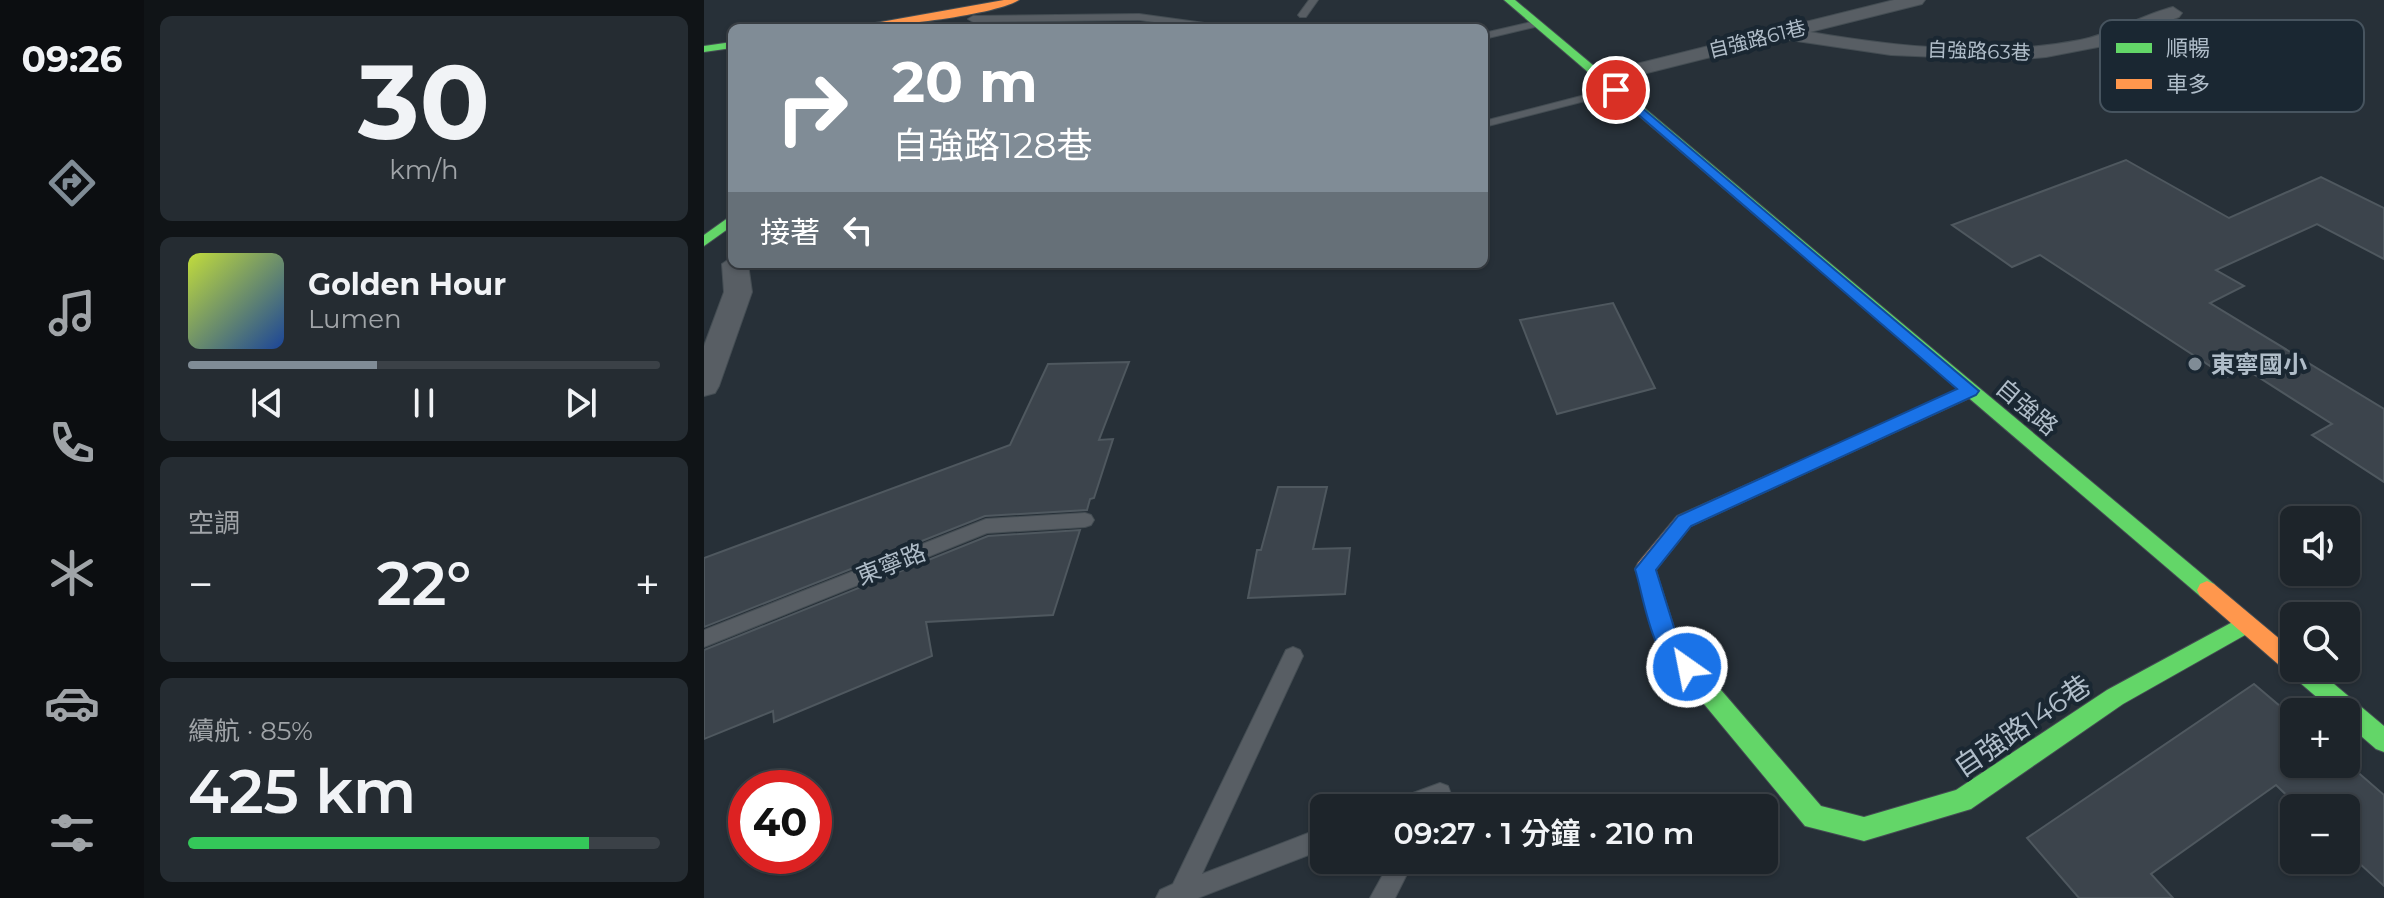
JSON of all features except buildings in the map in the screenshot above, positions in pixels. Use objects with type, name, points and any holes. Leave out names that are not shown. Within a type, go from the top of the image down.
[{"type":"street","points":[[879,24],[992,7],[1014,0]]},
{"type":"street","name":"自強路","points":[[1509,0],[2280,652]]},
{"type":"street","name":"自強路61巷","points":[[1599,79],[1916,0]]},
{"type":"street","points":[[965,23],[992,7]]},
{"type":"street","name":"自強路63巷","points":[[2154,20],[2173,13]]},
{"type":"street","name":"自強路63巷","points":[[1781,33],[1971,53],[2039,53],[2084,46],[2100,40]]},
{"type":"street","points":[[704,49],[728,46]]},
{"type":"street","points":[[704,242],[728,230]]},
{"type":"street","points":[[704,386],[738,292],[735,268]]},
{"type":"street","name":"自強路146巷","points":[[1970,391],[1684,521],[1645,569],[1669,645],[1814,817],[1864,829],[1962,800],[2115,697],[2247,624]]},
{"type":"street","points":[[2315,682],[2384,741]]},
{"type":"lane","points":[[1303,15],[1314,0]]},
{"type":"lane","points":[[965,23],[1139,17],[1190,24]]},
{"type":"lane","points":[[1488,35],[1536,24]]},
{"type":"lane","points":[[1488,123],[1616,90]]},
{"type":"lane","name":"東寧路","points":[[704,639],[986,526],[1085,520]]},
{"type":"lane","points":[[1175,895],[1293,656]]},
{"type":"lane","points":[[1175,895],[1310,843]]},
{"type":"lane","points":[[1382,898],[1395,874]]},
{"type":"traffic: fast","points":[[1509,0],[2207,590]]},
{"type":"traffic: fast","points":[[704,49],[728,46]]},
{"type":"traffic: fast","points":[[704,242],[728,222]]},
{"type":"traffic: fast","points":[[1648,577],[1669,645],[1814,817],[1864,829],[1962,800],[2115,697],[2247,624]]},
{"type":"traffic: fast","points":[[2315,682],[2384,741]]},
{"type":"traffic: slow","points":[[879,24],[992,7],[1014,0]]},
{"type":"traffic: slow","points":[[1648,577],[1645,569],[1684,521],[1970,391]]},
{"type":"traffic: slow","points":[[2207,590],[2280,652]]},
{"type":"place","name":"東寧國小","points":[[2195,364]]},
{"type":"route","points":[[1616,90],[1970,391],[1684,521],[1645,569],[1669,645],[1687,667]]}]
